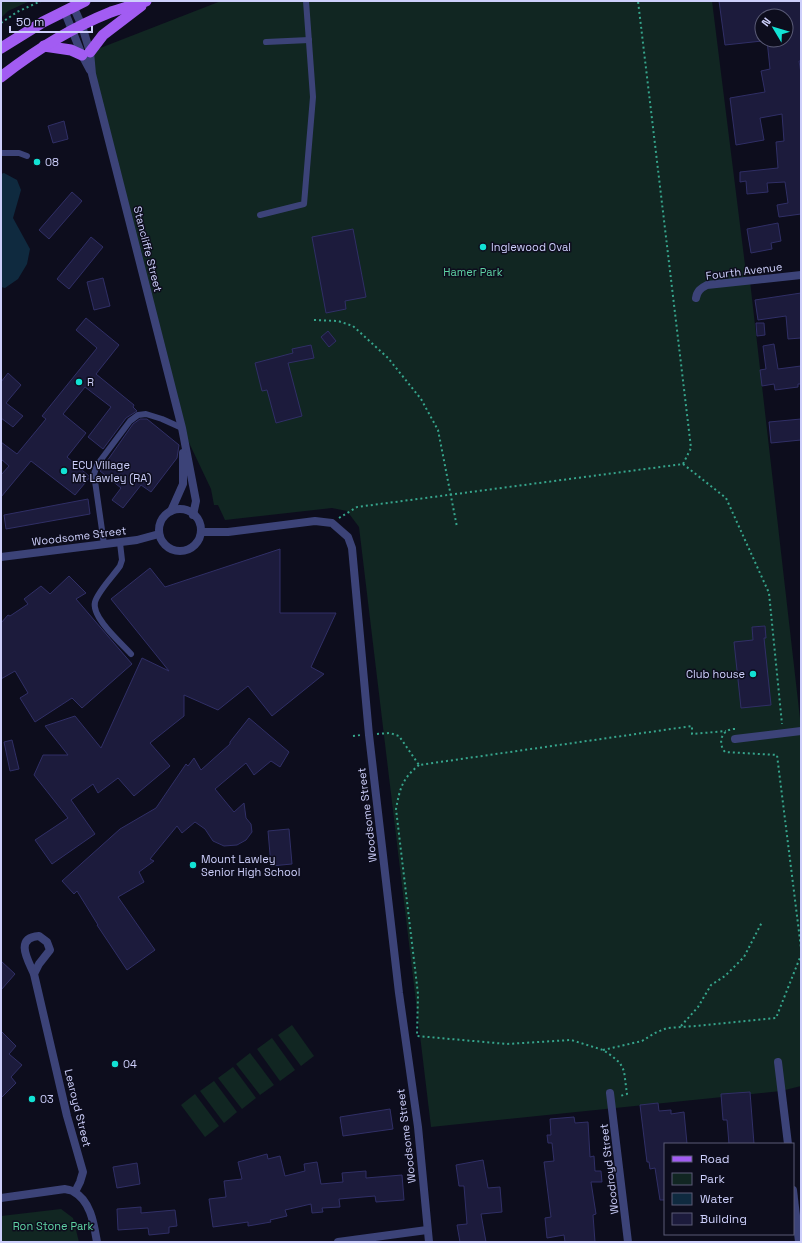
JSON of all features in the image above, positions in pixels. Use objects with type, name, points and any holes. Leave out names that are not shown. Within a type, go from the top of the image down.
[{"type":"main road","points":[[1,48],[43,22],[85,1]]},
{"type":"main road","points":[[1,77],[44,46],[77,28],[111,12],[147,1]]},
{"type":"main road","points":[[44,46],[86,54],[103,35],[147,1]]},
{"type":"street","name":"Stancliffe Street","points":[[69,8],[92,74],[182,428],[196,501],[194,515],[199,521],[201,532]]},
{"type":"street","name":"Fourth Avenue","points":[[696,298],[696,294],[702,287],[707,285],[801,275]]},
{"type":"street","name":"Stancliffe Street","points":[[159,534],[160,522],[171,511],[183,484],[182,428]]},
{"type":"street","points":[[171,511],[180,509],[186,510],[194,515]]},
{"type":"street","points":[[159,534],[161,540],[171,549],[184,551],[195,544],[201,532],[228,532],[315,521],[332,523]]},
{"type":"street","name":"Woodsome Street","points":[[332,523],[348,537],[352,548],[369,735],[399,993],[418,1127],[429,1242]]},
{"type":"street","name":"Woodsome Street","points":[[1,556],[120,543],[159,534]]},
{"type":"street","points":[[735,739],[801,731]]},
{"type":"street","name":"Learoyd Street","points":[[34,974],[67,1116],[83,1172],[75,1192]]},
{"type":"street","points":[[778,1062],[788,1143]]},
{"type":"street","name":"Woodroyd Street","points":[[611,1096],[628,1242]]},
{"type":"street","points":[[1,1198],[65,1189],[75,1192],[90,1211],[97,1242]]},
{"type":"street","points":[[794,1199],[799,1242]]},
{"type":"street","points":[[338,1242],[427,1230]]},
{"type":"lane","points":[[260,215],[304,204],[313,97],[306,1]]},
{"type":"lane","points":[[266,42],[309,40]]},
{"type":"lane","points":[[1,153],[19,153],[27,156]]},
{"type":"lane","points":[[104,544],[94,474],[96,465],[130,421],[138,415],[146,414],[182,428]]},
{"type":"lane","points":[[120,543],[122,560],[120,566],[95,601],[95,609],[99,618],[131,654]]},
{"type":"path","points":[[1,23],[17,12],[40,1]]},
{"type":"path","points":[[638,1],[691,448],[683,464]]},
{"type":"path","points":[[314,320],[338,321],[353,326],[388,358],[421,399],[438,430],[457,527]]},
{"type":"path","points":[[332,523],[357,507],[683,464],[726,498],[769,593],[782,724],[775,725]]},
{"type":"path","points":[[611,1096],[627,1094],[624,1071],[620,1063],[603,1050],[571,1040],[507,1044],[417,1036],[418,994],[396,809],[400,788],[409,773],[419,766],[692,726],[692,734],[738,729]]},
{"type":"path","points":[[726,731],[721,739],[722,748],[725,752],[778,755],[801,948]]},
{"type":"path","points":[[353,736],[390,733],[398,736],[419,766]]},
{"type":"path","points":[[681,1026],[698,1007],[711,985],[725,976],[744,957],[762,922]]},
{"type":"path","points":[[603,1050],[642,1041],[666,1028],[776,1018],[801,955]]},
{"type":"green space","points":[[1,1],[30,1],[8,11],[1,18]]},
{"type":"green space","name":"Hamer Park","points":[[221,1],[712,1],[747,281],[750,281],[801,727],[801,1086],[781,1091],[431,1127],[359,527],[347,511],[332,508],[225,520],[218,505],[214,505],[211,489],[182,428],[90,52]]},
{"type":"green space","points":[[292,1025],[314,1056],[301,1066],[278,1035]]},
{"type":"green space","points":[[272,1038],[295,1070],[280,1081],[257,1049]]},
{"type":"green space","points":[[250,1053],[274,1085],[260,1095],[236,1064]]},
{"type":"green space","points":[[233,1067],[256,1098],[242,1109],[218,1078]]},
{"type":"green space","points":[[214,1081],[237,1112],[224,1123],[200,1091]]},
{"type":"green space","points":[[195,1094],[219,1126],[205,1137],[181,1105]]},
{"type":"green space","name":"Ron Stone Park","points":[[61,1209],[73,1218],[79,1242],[1,1242],[1,1216]]},
{"type":"water","points":[[4,173],[17,180],[21,190],[13,218],[30,249],[27,264],[18,279],[5,288],[1,287],[1,174]]},
{"type":"building","points":[[719,1],[801,1],[801,61],[799,61],[801,73],[801,214],[779,217],[777,205],[788,203],[785,182],[767,183],[768,192],[747,194],[746,181],[740,182],[740,172],[778,168],[776,142],[784,141],[782,114],[760,118],[764,140],[736,145],[730,98],[765,92],[761,71],[770,69],[768,48],[794,48],[794,8],[754,8],[754,42],[725,45]]},
{"type":"building","points":[[64,121],[68,139],[53,143],[48,126]]},
{"type":"building","points":[[72,192],[82,201],[49,239],[39,230]]},
{"type":"building","points":[[778,223],[781,241],[771,243],[772,249],[751,253],[747,229]]},
{"type":"building","points":[[353,229],[366,297],[345,301],[346,309],[326,313],[312,237]]},
{"type":"building","points":[[91,237],[103,247],[69,289],[57,279]]},
{"type":"building","points":[[103,278],[110,306],[94,310],[87,282]]},
{"type":"building","points":[[801,293],[801,338],[788,339],[786,316],[758,320],[755,300]]},
{"type":"building","points":[[86,318],[119,345],[96,374],[134,405],[133,407],[137,411],[126,418],[103,449],[88,437],[111,407],[85,387],[63,414],[86,433],[67,457],[90,477],[75,495],[31,461],[1,497],[1,475],[9,466],[1,459],[1,442],[17,454],[46,419],[42,416],[97,348],[76,330]]},
{"type":"building","points":[[756,323],[764,323],[765,335],[757,336]]},
{"type":"building","points":[[328,331],[336,341],[329,347],[321,337]]},
{"type":"building","points":[[774,344],[778,369],[801,366],[801,384],[798,384],[798,387],[775,390],[774,384],[762,386],[760,370],[766,369],[763,346]]},
{"type":"building","points":[[311,345],[314,358],[288,363],[302,416],[276,423],[267,390],[262,391],[255,363],[293,353],[292,349]]},
{"type":"building","points":[[8,373],[21,385],[6,403],[23,416],[13,427],[1,418],[1,382]]},
{"type":"building","points":[[140,419],[147,419],[179,445],[177,458],[151,492],[141,485],[123,508],[112,500],[121,488],[100,471],[133,424]]},
{"type":"building","points":[[801,419],[801,440],[771,443],[769,422]]},
{"type":"building","points":[[88,499],[90,514],[6,529],[4,515]]},
{"type":"building","points":[[280,549],[280,613],[336,613],[311,667],[324,674],[272,716],[248,686],[218,710],[184,695],[184,716],[150,743],[170,766],[134,796],[118,778],[98,793],[93,784],[71,800],[95,834],[52,864],[35,840],[68,818],[34,775],[43,755],[68,755],[45,726],[75,716],[101,748],[142,658],[169,671],[111,599],[150,568],[165,587]]},
{"type":"building","points":[[69,576],[86,593],[76,599],[132,664],[82,708],[72,698],[35,722],[20,698],[28,693],[15,671],[1,679],[1,623],[8,615],[10,616],[28,604],[24,599],[41,586],[50,594]]},
{"type":"building","name":"Club house","points":[[765,626],[766,638],[764,638],[771,705],[741,708],[734,642],[753,640],[752,627]]},
{"type":"building","points":[[249,718],[289,752],[280,767],[271,761],[254,775],[246,763],[215,789],[234,812],[244,803],[246,818],[251,824],[252,832],[246,840],[237,845],[224,846],[213,841],[205,829],[195,822],[182,833],[177,826],[150,859],[154,861],[139,872],[144,882],[118,897],[155,950],[127,970],[97,925],[77,891],[74,894],[62,881],[120,829],[156,808],[186,764],[188,766],[194,758],[201,770],[230,744]]},
{"type":"building","points":[[12,740],[19,769],[10,771],[4,742]]},
{"type":"building","points":[[289,829],[292,864],[271,866],[268,831]]},
{"type":"building","points":[[1,961],[15,974],[1,990]]},
{"type":"building","points":[[1,1031],[16,1046],[9,1054],[22,1065],[11,1077],[16,1083],[1,1098]]},
{"type":"building","points":[[750,1092],[754,1143],[729,1143],[727,1120],[723,1120],[721,1094]]},
{"type":"building","points":[[658,1103],[659,1111],[671,1110],[671,1114],[684,1112],[687,1143],[664,1143],[664,1200],[660,1200],[655,1168],[650,1169],[649,1162],[647,1162],[640,1105]]},
{"type":"building","points":[[390,1109],[393,1129],[343,1136],[340,1117]]},
{"type":"building","points":[[574,1117],[575,1123],[588,1122],[590,1157],[594,1156],[595,1171],[601,1171],[602,1182],[591,1182],[596,1214],[593,1215],[595,1242],[565,1242],[564,1235],[547,1238],[545,1218],[551,1217],[544,1162],[554,1161],[552,1143],[548,1143],[547,1135],[551,1135],[550,1119]]},
{"type":"building","points":[[267,1154],[268,1159],[280,1156],[285,1176],[305,1171],[304,1164],[317,1162],[321,1184],[343,1182],[342,1173],[366,1171],[366,1178],[402,1175],[404,1200],[376,1202],[375,1196],[339,1199],[340,1207],[322,1208],[323,1212],[312,1213],[311,1204],[285,1210],[287,1216],[270,1220],[271,1222],[248,1226],[248,1222],[213,1227],[209,1199],[226,1197],[224,1181],[242,1179],[238,1162]]},
{"type":"building","points":[[483,1160],[488,1188],[500,1187],[502,1212],[481,1214],[486,1242],[460,1242],[457,1225],[467,1224],[464,1186],[459,1186],[456,1165]]},
{"type":"building","points":[[137,1163],[140,1184],[117,1188],[113,1167]]},
{"type":"building","points":[[141,1207],[141,1213],[175,1210],[177,1226],[169,1227],[169,1233],[149,1235],[148,1228],[118,1230],[117,1209]]},
{"type":"place","name":"08","points":[[37,162]]},
{"type":"place","name":"Inglewood Oval","points":[[483,247]]},
{"type":"place","name":"R","points":[[79,382]]},
{"type":"place","name":"ECU Village Mt Lawley (RA)","points":[[64,471]]},
{"type":"place","name":"Club house","points":[[753,674]]},
{"type":"place","name":"Mount Lawley Senior High School","points":[[193,865]]},
{"type":"place","name":"04","points":[[115,1064]]},
{"type":"place","name":"03","points":[[32,1099]]}]
